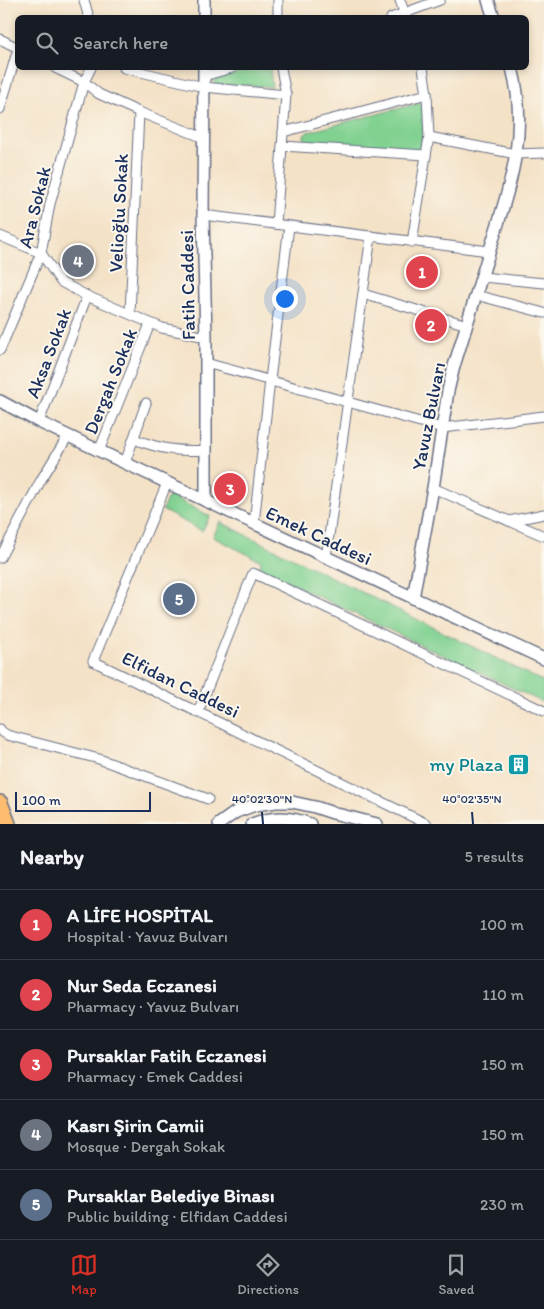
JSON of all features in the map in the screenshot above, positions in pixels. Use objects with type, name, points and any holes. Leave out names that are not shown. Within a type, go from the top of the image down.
[{"type":"highway","points":[[0,803],[8,824]]},
{"type":"street","points":[[84,0],[88,15]]},
{"type":"street","points":[[204,0],[204,15]]},
{"type":"street","points":[[278,0],[278,15]]},
{"type":"street","points":[[400,0],[406,15],[440,0]]},
{"type":"street","points":[[488,0],[493,15]]},
{"type":"street","points":[[0,39],[15,47]]},
{"type":"street","points":[[0,109],[15,59]]},
{"type":"street","points":[[59,70],[84,82],[99,94],[204,138]]},
{"type":"street","name":"Ara Sokak","points":[[0,350],[41,253],[50,204],[84,82],[90,70]]},
{"type":"street","points":[[142,70],[204,77],[286,95]]},
{"type":"street","points":[[204,77],[226,70]]},
{"type":"street","points":[[276,224],[286,95],[281,70]]},
{"type":"street","points":[[412,242],[429,137],[427,94],[423,70]]},
{"type":"street","name":"Yavuz Bulvarı","points":[[413,598],[452,374],[510,186],[520,116],[519,98],[512,70]]},
{"type":"street","name":"Fatih Caddesi","points":[[204,77],[203,215],[206,337],[206,501]]},
{"type":"street","points":[[283,132],[427,94]]},
{"type":"street","name":"Velioğlu Sokak","points":[[130,314],[139,112]]},
{"type":"street","points":[[429,137],[516,154],[544,153]]},
{"type":"street","points":[[282,146],[426,156]]},
{"type":"street","points":[[203,215],[490,251]]},
{"type":"street","points":[[254,523],[289,226]]},
{"type":"street","points":[[0,236],[41,253]]},
{"type":"street","points":[[326,557],[371,236]]},
{"type":"street","name":"Dergah Sokak","points":[[41,253],[61,282],[87,296],[150,324],[206,337]]},
{"type":"street","points":[[482,277],[544,283]]},
{"type":"street","points":[[362,294],[467,325]]},
{"type":"street","points":[[476,295],[544,313]]},
{"type":"street","name":"Aksa Sokak","points":[[39,422],[87,296]]},
{"type":"street","name":"Dergah Sokak","points":[[99,451],[150,324]]},
{"type":"street","points":[[206,363],[442,428],[544,416]]},
{"type":"street","name":"Emek Caddesi","points":[[0,401],[99,451],[544,659]]},
{"type":"street","points":[[125,463],[146,403]]},
{"type":"street","points":[[0,558],[68,436]]},
{"type":"street","points":[[134,439],[166,449],[206,450]]},
{"type":"street","name":"Elfidan Caddesi","points":[[167,483],[93,660],[427,824]]},
{"type":"street","points":[[433,488],[544,536]]},
{"type":"street","points":[[508,521],[544,514]]},
{"type":"street","points":[[198,712],[253,573],[544,711]]},
{"type":"street","points":[[0,729],[7,735],[99,759],[208,799]]},
{"type":"street","points":[[219,824],[236,812],[255,805],[292,802],[315,806],[377,824]]},
{"type":"street","points":[[252,824],[274,817],[296,819],[310,824]]},
{"type":"green space","points":[[249,70],[270,70],[272,87],[215,84],[213,82],[218,76]]},
{"type":"green space","points":[[420,103],[425,107],[421,151],[306,141],[304,137],[304,134],[308,132]]},
{"type":"green space","points":[[169,495],[210,516],[202,531],[162,510]]},
{"type":"green space","points":[[220,522],[544,682],[544,703],[260,569],[261,561],[213,537]]},
{"type":"place","name":"Kasrı Şirin Camii","points":[[78,261]]},
{"type":"place","name":"A LİFE HOSPİTAL","points":[[422,272]]},
{"type":"place","name":"Nur Seda Eczanesi","points":[[431,325]]},
{"type":"place","name":"Pursaklar Fatih Eczanesi","points":[[230,489]]},
{"type":"place","name":"Pursaklar Belediye Binası","points":[[179,599]]},
{"type":"place","name":"my Plaza","points":[[519,764]]}]
